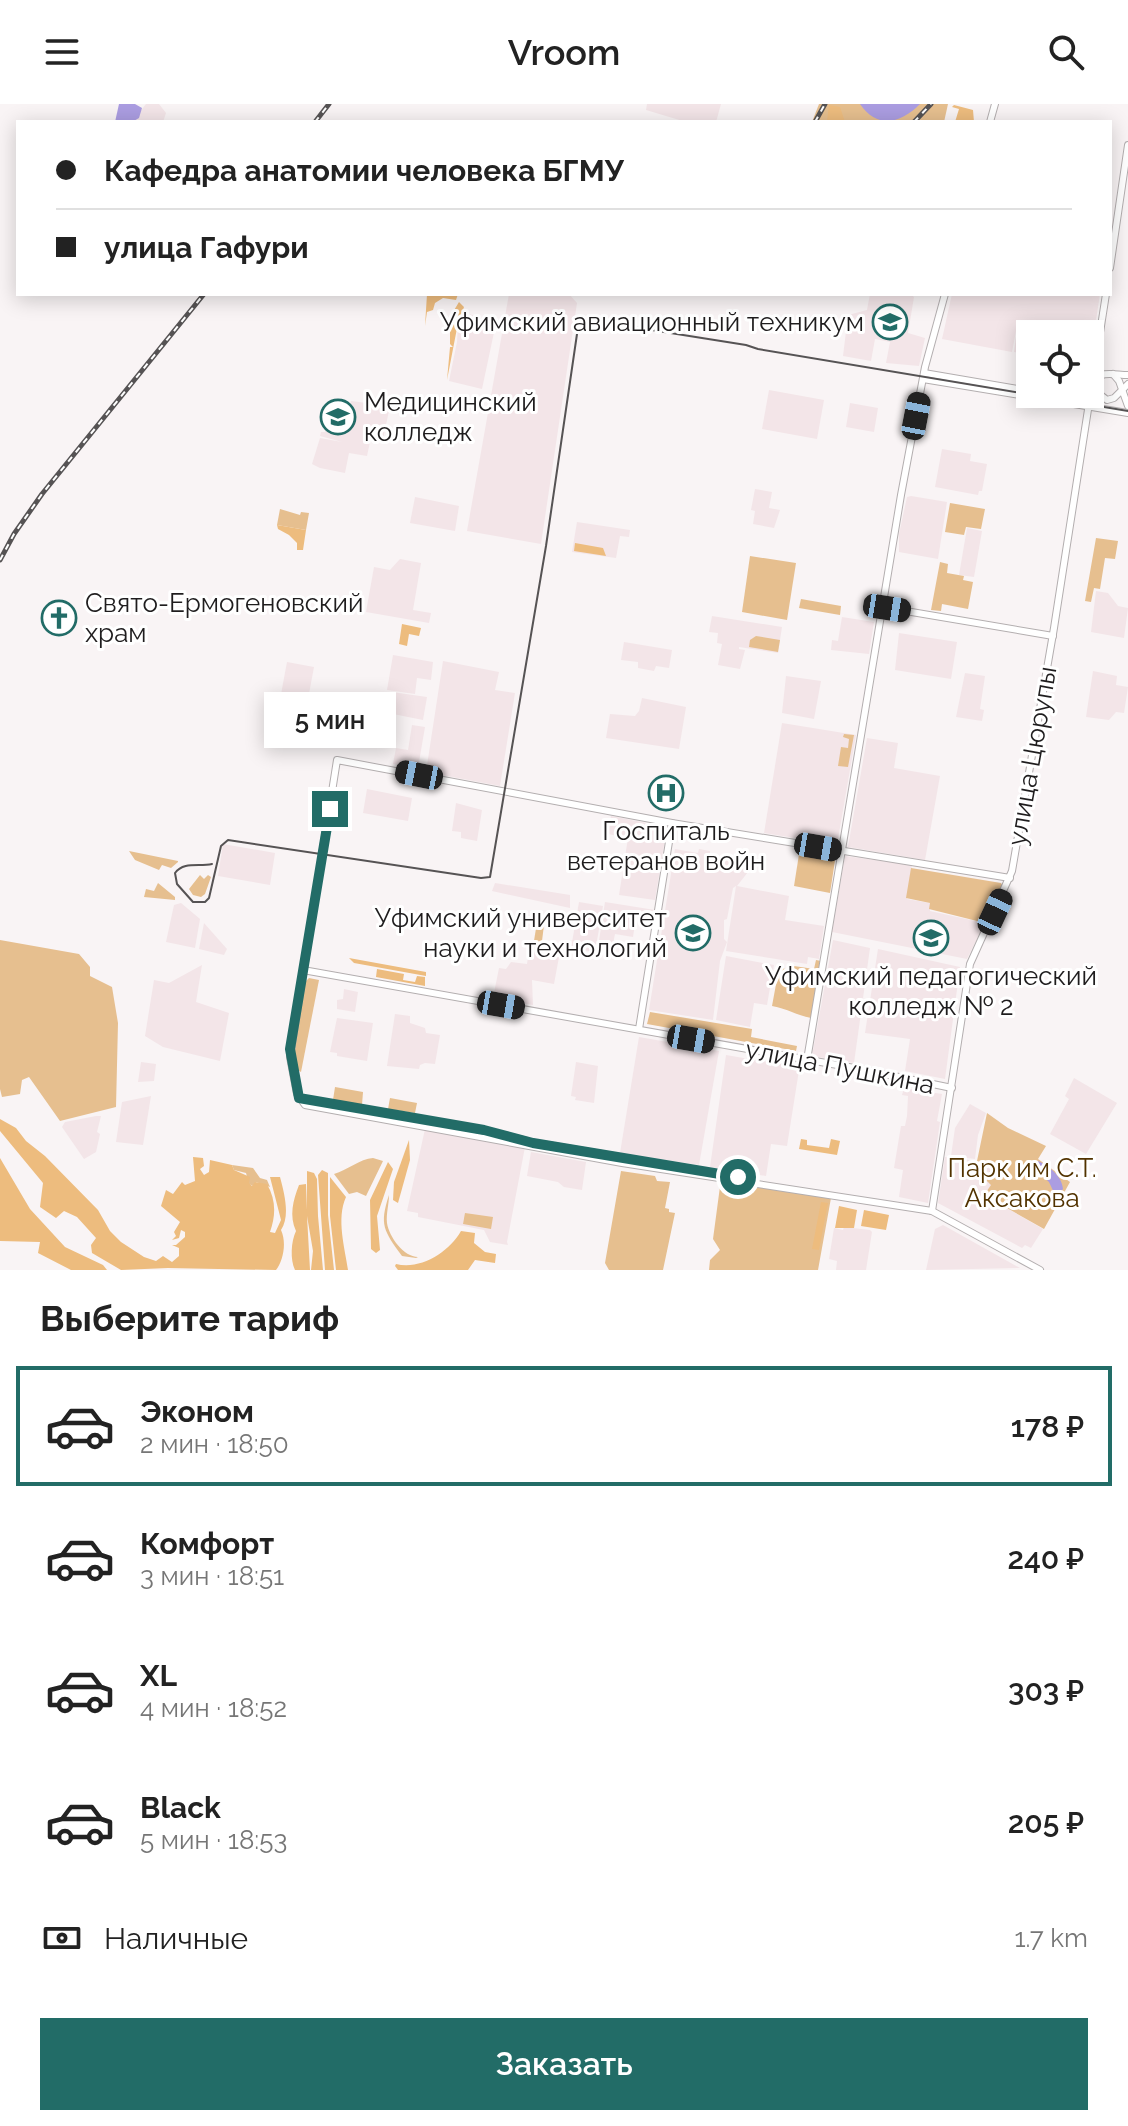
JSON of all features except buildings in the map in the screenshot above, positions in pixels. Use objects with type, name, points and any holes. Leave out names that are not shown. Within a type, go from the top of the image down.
[{"type":"main road","points":[[1112,254],[1128,145]]},
{"type":"main road","points":[[807,1060],[882,607],[924,376],[944,296]]},
{"type":"main road","name":"улица Цюрупы","points":[[1102,320],[1106,296]]},
{"type":"main road","points":[[1103,408],[1127,409],[1119,381],[1104,370]]},
{"type":"main road","points":[[1104,375],[1128,375]]},
{"type":"main road","points":[[924,376],[1016,389]]},
{"type":"main road","points":[[924,376],[1016,391]]},
{"type":"main road","points":[[1108,410],[1128,384]]},
{"type":"main road","points":[[1104,398],[1124,393]]},
{"type":"main road","name":"улица Цюрупы","points":[[933,1209],[970,964],[1010,878],[1053,636],[1088,408]]},
{"type":"main road","points":[[882,607],[1053,636]]},
{"type":"main road","points":[[1010,878],[672,823],[337,760],[290,1049],[299,1098],[306,1105],[585,1156],[933,1209],[1048,1270]]},
{"type":"main road","points":[[639,1029],[672,823]]},
{"type":"main road","name":"улица Пушкина","points":[[303,970],[952,1088]]},
{"type":"main road","points":[[933,1209],[1040,1270]]},
{"type":"shaded area","points":[[119,104],[135,104],[142,108],[136,120],[115,120]]},
{"type":"shaded area","points":[[146,104],[159,104],[166,113],[164,120],[134,120]]},
{"type":"shaded area","points":[[647,104],[721,104],[717,120],[679,120],[646,110]]},
{"type":"shaded area","points":[[860,104],[920,104],[905,116],[894,120],[874,118]]},
{"type":"shaded area","points":[[829,105],[840,107],[844,120],[827,120]]},
{"type":"shaded area","points":[[952,107],[973,110],[974,120],[956,120],[959,109]]},
{"type":"shaded area","points":[[427,296],[457,296],[456,300],[443,298],[435,303],[433,310],[427,312],[425,326]]},
{"type":"shaded area","points":[[509,296],[571,296],[577,303],[541,544],[467,531]]},
{"type":"shaded area","name":"Уфимский авиационный техникум","points":[[870,296],[914,297],[908,333],[925,338],[919,366],[886,363],[890,342],[875,339],[871,361],[843,356],[848,315],[867,310]]},
{"type":"shaded area","points":[[952,296],[1100,296],[1096,320],[1016,320],[1012,352],[942,339]]},
{"type":"shaded area","points":[[459,302],[464,307],[447,380],[450,347],[453,347],[450,344],[450,317]]},
{"type":"shaded area","points":[[463,312],[496,323],[482,389],[449,381],[458,323]]},
{"type":"shaded area","points":[[769,390],[824,400],[817,439],[762,429]]},
{"type":"shaded area","points":[[351,401],[390,406],[383,439],[371,437],[367,456],[349,453],[345,473],[312,464],[320,438],[342,442],[320,436],[327,428],[332,404],[349,407]]},
{"type":"shaded area","points":[[850,403],[878,408],[874,432],[846,427]]},
{"type":"shaded area","points":[[942,449],[971,454],[970,461],[987,464],[982,491],[978,495],[935,487]]},
{"type":"shaded area","points":[[755,489],[772,492],[769,508],[780,510],[774,528],[753,524],[755,511],[751,510]]},
{"type":"shaded area","points":[[415,497],[459,506],[455,531],[410,523]]},
{"type":"shaded area","points":[[907,497],[947,502],[938,559],[899,552],[899,534]]},
{"type":"shaded area","points":[[577,522],[630,530],[629,537],[620,536],[616,558],[572,552]]},
{"type":"shaded area","points":[[277,525],[306,530],[303,550],[297,550],[297,543]]},
{"type":"shaded area","points":[[967,528],[982,531],[974,577],[959,575]]},
{"type":"shaded area","points":[[575,543],[603,548],[606,556],[574,551]]},
{"type":"shaded area","points":[[400,559],[421,563],[413,610],[431,613],[429,623],[366,612],[374,567],[390,570]]},
{"type":"shaded area","points":[[1096,591],[1108,593],[1118,606],[1128,608],[1124,638],[1091,632]]},
{"type":"shaded area","points":[[712,616],[782,627],[778,653],[739,647],[745,650],[740,669],[718,665],[722,644],[717,643],[718,633],[709,632]]},
{"type":"shaded area","points":[[842,617],[874,622],[869,654],[831,650],[832,640],[838,641]]},
{"type":"shaded area","points":[[402,624],[421,628],[419,636],[409,634],[407,646],[399,644]]},
{"type":"shaded area","points":[[899,633],[957,642],[951,679],[895,670]]},
{"type":"shaded area","points":[[624,642],[672,650],[669,668],[656,666],[654,671],[638,668],[638,662],[621,660]]},
{"type":"shaded area","points":[[393,655],[433,662],[431,680],[417,678],[415,694],[387,690]]},
{"type":"shaded area","points":[[443,661],[499,672],[495,690],[515,693],[500,786],[426,772]]},
{"type":"shaded area","points":[[287,662],[314,667],[306,710],[279,705]]},
{"type":"shaded area","points":[[1093,671],[1117,676],[1116,685],[1128,687],[1124,713],[1116,712],[1109,720],[1086,717]]},
{"type":"shaded area","points":[[965,673],[985,676],[980,709],[984,710],[982,721],[956,717]]},
{"type":"shaded area","points":[[786,676],[821,681],[814,719],[782,713]]},
{"type":"shaded area","points":[[392,692],[427,697],[423,720],[388,713]]},
{"type":"shaded area","points":[[642,698],[686,707],[679,749],[606,738],[610,714],[635,716]]},
{"type":"shaded area","points":[[782,723],[856,735],[837,845],[764,833]]},
{"type":"shaded area","points":[[412,725],[425,727],[418,768],[393,764],[396,748],[408,750]]},
{"type":"shaded area","points":[[867,738],[898,743],[894,768],[940,776],[925,860],[848,847]]},
{"type":"shaded area","points":[[367,789],[412,798],[408,821],[363,813]]},
{"type":"shaded area","points":[[456,803],[482,810],[477,841],[461,838],[461,832],[452,831]]},
{"type":"shaded area","points":[[611,816],[667,827],[655,900],[619,895],[628,838],[608,834]]},
{"type":"shaded area","points":[[223,844],[275,853],[270,885],[218,876]]},
{"type":"shaded area","name":"Уфимский университет науки и технологий","points":[[675,849],[698,853],[699,849],[710,851],[710,855],[750,860],[748,872],[737,886],[789,896],[785,920],[824,926],[819,959],[808,957],[807,964],[726,951],[736,886],[727,919],[724,920],[724,939],[727,942],[720,961],[713,1020],[649,1010]]},
{"type":"shaded area","points":[[845,856],[912,865],[907,899],[930,903],[930,911],[985,923],[967,959],[832,932]]},
{"type":"shaded area","points":[[495,883],[570,895],[570,908],[492,891]]},
{"type":"shaded area","points":[[579,902],[603,906],[595,952],[571,948]]},
{"type":"shaded area","points":[[605,902],[655,910],[653,920],[636,917],[633,937],[615,934],[612,949],[598,947]]},
{"type":"shaded area","points":[[181,903],[200,919],[195,948],[166,942],[174,905]]},
{"type":"shaded area","points":[[204,923],[227,949],[224,955],[199,949]]},
{"type":"shaded area","points":[[833,940],[870,948],[854,1063],[812,1056]]},
{"type":"shaded area","points":[[878,949],[960,967],[945,1079],[905,1071],[910,1039],[865,1033]]},
{"type":"shaded area","points":[[529,950],[559,957],[554,984],[532,980],[533,1005],[493,998],[499,968],[506,969],[511,962],[527,964]]},
{"type":"shaded area","points":[[726,956],[774,965],[767,1005],[754,1003],[750,1027],[716,1020]]},
{"type":"shaded area","points":[[349,958],[426,972],[426,976],[354,963]]},
{"type":"shaded area","points":[[202,965],[196,1002],[229,1013],[220,1061],[163,1047],[145,1036],[154,980],[169,983]]},
{"type":"shaded area","points":[[377,969],[404,974],[403,980],[415,982],[417,976],[425,977],[425,986],[376,977]]},
{"type":"shaded area","points":[[344,989],[358,992],[355,1012],[337,1009],[337,1000],[343,999]]},
{"type":"shaded area","points":[[395,1014],[410,1016],[410,1023],[425,1028],[426,1033],[440,1035],[435,1064],[425,1063],[419,1069],[387,1066]]},
{"type":"shaded area","points":[[337,1018],[373,1023],[367,1061],[330,1052]]},
{"type":"shaded area","points":[[639,1037],[719,1051],[699,1165],[620,1153]]},
{"type":"shaded area","points":[[726,1055],[779,1064],[780,1060],[800,1064],[787,1146],[771,1144],[766,1176],[710,1167]]},
{"type":"shaded area","points":[[141,1062],[156,1064],[154,1081],[138,1082]]},
{"type":"shaded area","points":[[576,1062],[598,1066],[594,1103],[575,1100],[576,1097],[571,1096]]},
{"type":"shaded area","points":[[1074,1078],[1117,1103],[1086,1154],[1050,1134],[1069,1099],[1065,1096]]},
{"type":"shaded area","points":[[904,1088],[942,1094],[928,1203],[899,1197],[903,1170],[894,1168],[901,1126],[905,1126],[907,1116],[908,1096],[902,1095]]},
{"type":"shaded area","points":[[151,1096],[143,1145],[116,1142],[122,1102]]},
{"type":"shaded area","points":[[970,1104],[986,1113],[978,1135],[975,1159],[951,1156],[955,1128]]},
{"type":"shaded area","points":[[101,1116],[96,1152],[84,1159],[62,1127],[65,1122]]},
{"type":"shaded area","points":[[0,1119],[16,1128],[26,1141],[45,1156],[98,1210],[110,1231],[121,1242],[156,1261],[163,1256],[172,1262],[179,1256],[179,1248],[172,1245],[185,1237],[185,1232],[181,1230],[179,1238],[172,1240],[180,1222],[161,1206],[166,1190],[173,1194],[182,1182],[185,1185],[195,1181],[193,1157],[203,1158],[204,1166],[200,1169],[204,1175],[209,1172],[210,1160],[232,1165],[234,1170],[250,1177],[252,1186],[255,1182],[267,1184],[274,1208],[270,1232],[275,1233],[281,1220],[270,1177],[280,1177],[286,1212],[281,1230],[283,1252],[276,1270],[121,1270],[92,1253],[91,1245],[96,1238],[77,1217],[64,1211],[56,1218],[40,1207],[43,1183],[0,1131]]},
{"type":"shaded area","points":[[425,1129],[525,1147],[508,1245],[490,1242],[484,1230],[418,1217],[418,1213],[407,1211]]},
{"type":"shaded area","points":[[801,1139],[807,1140],[807,1145],[829,1148],[831,1139],[840,1141],[837,1155],[799,1149]]},
{"type":"shaded area","points":[[409,1140],[410,1160],[398,1203],[393,1200],[394,1182]]},
{"type":"shaded area","points":[[531,1152],[586,1162],[582,1190],[527,1176]]},
{"type":"shaded area","points":[[945,1157],[993,1166],[992,1184],[984,1195],[1043,1229],[1031,1248],[1025,1245],[1022,1248],[938,1203]]},
{"type":"shaded area","points":[[0,1158],[30,1209],[65,1247],[103,1265],[107,1270],[71,1270],[38,1253],[40,1242],[0,1241]]},
{"type":"shaded area","points":[[1038,1161],[1060,1180],[1063,1189],[1056,1197],[1049,1182],[1034,1168]]},
{"type":"shaded area","points":[[388,1162],[393,1169],[377,1216],[380,1250],[376,1253],[371,1249],[370,1200]]},
{"type":"shaded area","points":[[322,1170],[328,1173],[328,1215],[334,1270],[325,1270],[318,1175]]},
{"type":"shaded area","points":[[307,1171],[314,1173],[317,1179],[323,1270],[311,1270],[313,1251],[307,1216],[310,1270],[295,1270],[292,1261],[296,1231],[292,1214],[294,1202],[299,1185],[306,1184],[307,1210]]},
{"type":"shaded area","points":[[330,1177],[346,1197],[341,1224],[348,1270],[336,1270],[330,1216]]},
{"type":"shaded area","points":[[821,1202],[828,1203],[819,1250],[812,1249]]},
{"type":"shaded area","points":[[839,1206],[857,1210],[854,1228],[835,1228]]},
{"type":"shaded area","points":[[864,1210],[889,1215],[886,1230],[861,1226]]},
{"type":"shaded area","points":[[943,1225],[1020,1268],[926,1270],[935,1229]]},
{"type":"shaded area","points":[[844,1227],[872,1232],[866,1270],[836,1270],[837,1261],[829,1259],[834,1228],[843,1230]]},
{"type":"shaded area","points":[[461,1231],[475,1233],[474,1243],[485,1252],[496,1254],[495,1263],[475,1260],[468,1270],[398,1270],[395,1266],[433,1258],[449,1246]]},
{"type":"green space","points":[[819,104],[948,104],[944,120],[813,120]]},
{"type":"green space","points":[[950,503],[985,509],[981,529],[966,527],[964,535],[945,532]]},
{"type":"green space","points":[[280,509],[300,515],[301,512],[309,513],[306,530],[277,525]]},
{"type":"green space","points":[[1096,538],[1118,541],[1115,559],[1105,558],[1100,589],[1094,588],[1091,602],[1085,601]]},
{"type":"green space","points":[[750,556],[796,563],[787,620],[742,612]]},
{"type":"green space","points":[[940,562],[948,564],[947,573],[964,576],[963,580],[973,582],[968,609],[942,604],[941,611],[931,610]]},
{"type":"green space","points":[[801,599],[841,606],[840,615],[799,608]]},
{"type":"green space","points":[[756,636],[780,640],[778,652],[749,647],[750,640]]},
{"type":"green space","points":[[844,734],[854,735],[848,767],[838,766],[841,747],[848,748],[849,739],[843,737]]},
{"type":"green space","points":[[800,848],[836,854],[830,893],[794,886]]},
{"type":"green space","points":[[129,851],[178,862],[171,868],[162,865],[159,870],[135,860]]},
{"type":"green space","points":[[911,868],[1001,883],[1003,886],[985,923],[929,909],[930,903],[906,898]]},
{"type":"green space","points":[[200,875],[204,879],[208,875],[211,877],[201,897],[193,895],[189,889]]},
{"type":"green space","points":[[158,883],[175,900],[144,897],[146,889],[154,891]]},
{"type":"green space","points":[[538,916],[545,917],[541,949],[533,947]]},
{"type":"green space","points":[[0,940],[79,954],[90,967],[90,976],[112,987],[118,1023],[116,1107],[60,1121],[29,1077],[22,1080],[20,1094],[2,1097]]},
{"type":"green space","points":[[816,960],[821,961],[811,1018],[772,1006],[779,968],[793,970],[794,966],[814,969]]},
{"type":"green space","points":[[309,978],[319,980],[301,1072],[296,1069],[293,1053],[304,983]]},
{"type":"green space","points":[[650,1012],[752,1029],[751,1037],[797,1046],[796,1051],[647,1024]]},
{"type":"green space","points":[[335,1087],[363,1092],[362,1105],[333,1100]]},
{"type":"green space","points":[[390,1098],[417,1103],[415,1113],[388,1109]]},
{"type":"green space","name":"Парк им С.Т. Аксакова","points":[[987,1113],[1008,1128],[1046,1146],[1038,1159],[1070,1182],[1044,1229],[984,1195],[991,1185],[985,1179],[993,1166],[977,1161]]},
{"type":"green space","points":[[373,1158],[383,1161],[366,1196],[357,1192],[349,1194],[334,1174]]},
{"type":"green space","points":[[232,1165],[253,1168],[260,1178],[267,1180],[270,1187],[256,1182],[253,1186],[249,1184],[246,1173],[234,1170]]},
{"type":"green space","points":[[621,1171],[655,1176],[657,1181],[670,1182],[665,1208],[675,1213],[663,1270],[609,1270],[605,1263]]},
{"type":"green space","points":[[721,1179],[831,1198],[818,1270],[709,1270],[710,1260],[720,1250],[713,1239]]},
{"type":"green space","points":[[389,1195],[388,1228],[398,1245],[416,1258],[402,1256],[387,1234],[384,1214]]},
{"type":"green space","points":[[465,1213],[493,1217],[491,1229],[463,1224]]},
{"type":"tram line","points":[[212,864],[187,866],[175,873],[177,884],[193,902],[205,902],[209,898],[221,846],[228,840],[490,877],[546,546],[577,334],[584,323],[595,321],[746,345],[1128,411]]},
{"type":"railway","points":[[317,120],[329,104]]},
{"type":"railway","points":[[816,120],[825,104]]},
{"type":"railway","points":[[916,120],[931,104]]},
{"type":"railway","points":[[0,560],[42,494],[202,296]]},
{"type":"place","name":"Уфимский авиационный техникум","points":[[890,322]]},
{"type":"place","name":"Медицинский колледж","points":[[338,417]]},
{"type":"place","name":"Свято-Ермогеновский храм","points":[[59,618]]},
{"type":"place","name":"Госпиталь ветеранов войн","points":[[666,793]]},
{"type":"place","name":"Уфимский университет науки и технологий","points":[[693,933]]},
{"type":"place","name":"Уфимский педагогический колледж № 2","points":[[931,938]]},
{"type":"route","points":[[330,809],[290,1049],[299,1098],[484,1130],[533,1143],[738,1177]]}]
